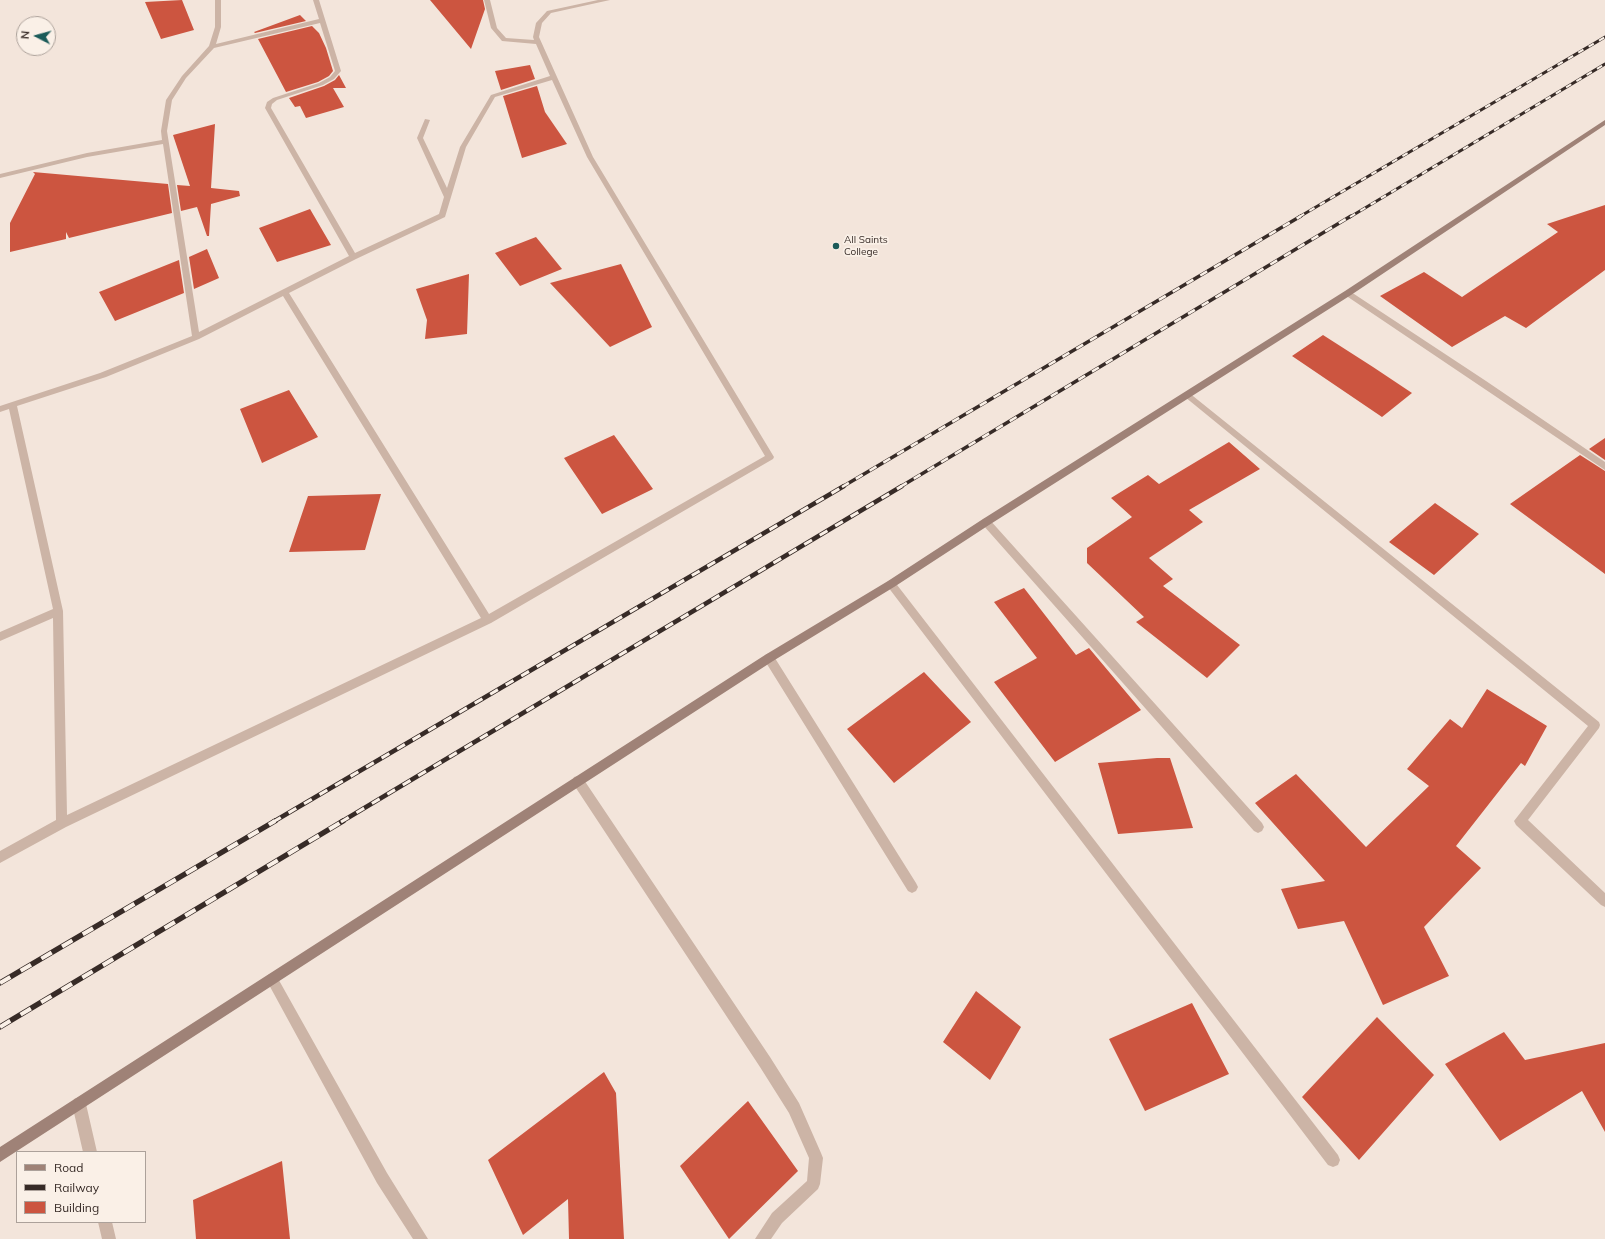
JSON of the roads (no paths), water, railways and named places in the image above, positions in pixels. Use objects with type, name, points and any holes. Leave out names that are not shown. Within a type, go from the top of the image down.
[{"type":"main road","points":[[0,1155],[769,658],[891,584],[986,522],[1348,293],[1605,122]]},
{"type":"street","points":[[196,337],[164,131],[169,100],[184,77],[212,47],[218,28],[218,0]]},
{"type":"street","points":[[316,0],[338,71],[332,78],[321,84],[275,99],[269,103],[268,108],[353,258]]},
{"type":"street","points":[[487,0],[494,28],[504,40],[538,42]]},
{"type":"street","points":[[0,857],[62,823],[487,620],[770,457],[590,158],[536,37],[540,23],[549,12],[607,0]]},
{"type":"street","points":[[212,47],[322,20]]},
{"type":"street","points":[[0,409],[13,406],[103,375],[196,337],[442,215],[464,146],[493,96],[554,76]]},
{"type":"street","points":[[427,120],[420,138],[448,198]]},
{"type":"street","points":[[0,176],[87,155],[166,141]]},
{"type":"street","points":[[285,292],[487,620]]},
{"type":"street","points":[[1348,293],[1605,467]]},
{"type":"street","points":[[1188,395],[1595,725],[1520,821],[1605,901]]},
{"type":"street","points":[[13,406],[58,611],[62,823]]},
{"type":"street","points":[[986,522],[1258,827]]},
{"type":"street","points":[[891,584],[1332,1160]]},
{"type":"street","points":[[0,637],[58,611]]},
{"type":"street","points":[[769,658],[912,887]]},
{"type":"street","points":[[578,781],[765,1062],[794,1108],[816,1158],[813,1184],[777,1218],[762,1239]]},
{"type":"street","points":[[272,979],[382,1178],[421,1239]]},
{"type":"street","points":[[79,1104],[90,1151]]},
{"type":"street","points":[[105,1223],[109,1239]]},
{"type":"railway","points":[[1299,217],[1605,37]]},
{"type":"railway","points":[[1350,217],[1605,64]]},
{"type":"railway","points":[[842,487],[1301,216]]},
{"type":"railway","points":[[900,487],[1351,216]]},
{"type":"railway","points":[[273,822],[844,486]]},
{"type":"railway","points":[[341,822],[902,486]]},
{"type":"railway","points":[[0,983],[275,821]]},
{"type":"railway","points":[[0,1027],[343,821]]},
{"type":"place","name":"All Saints College","points":[[836,246]]}]
